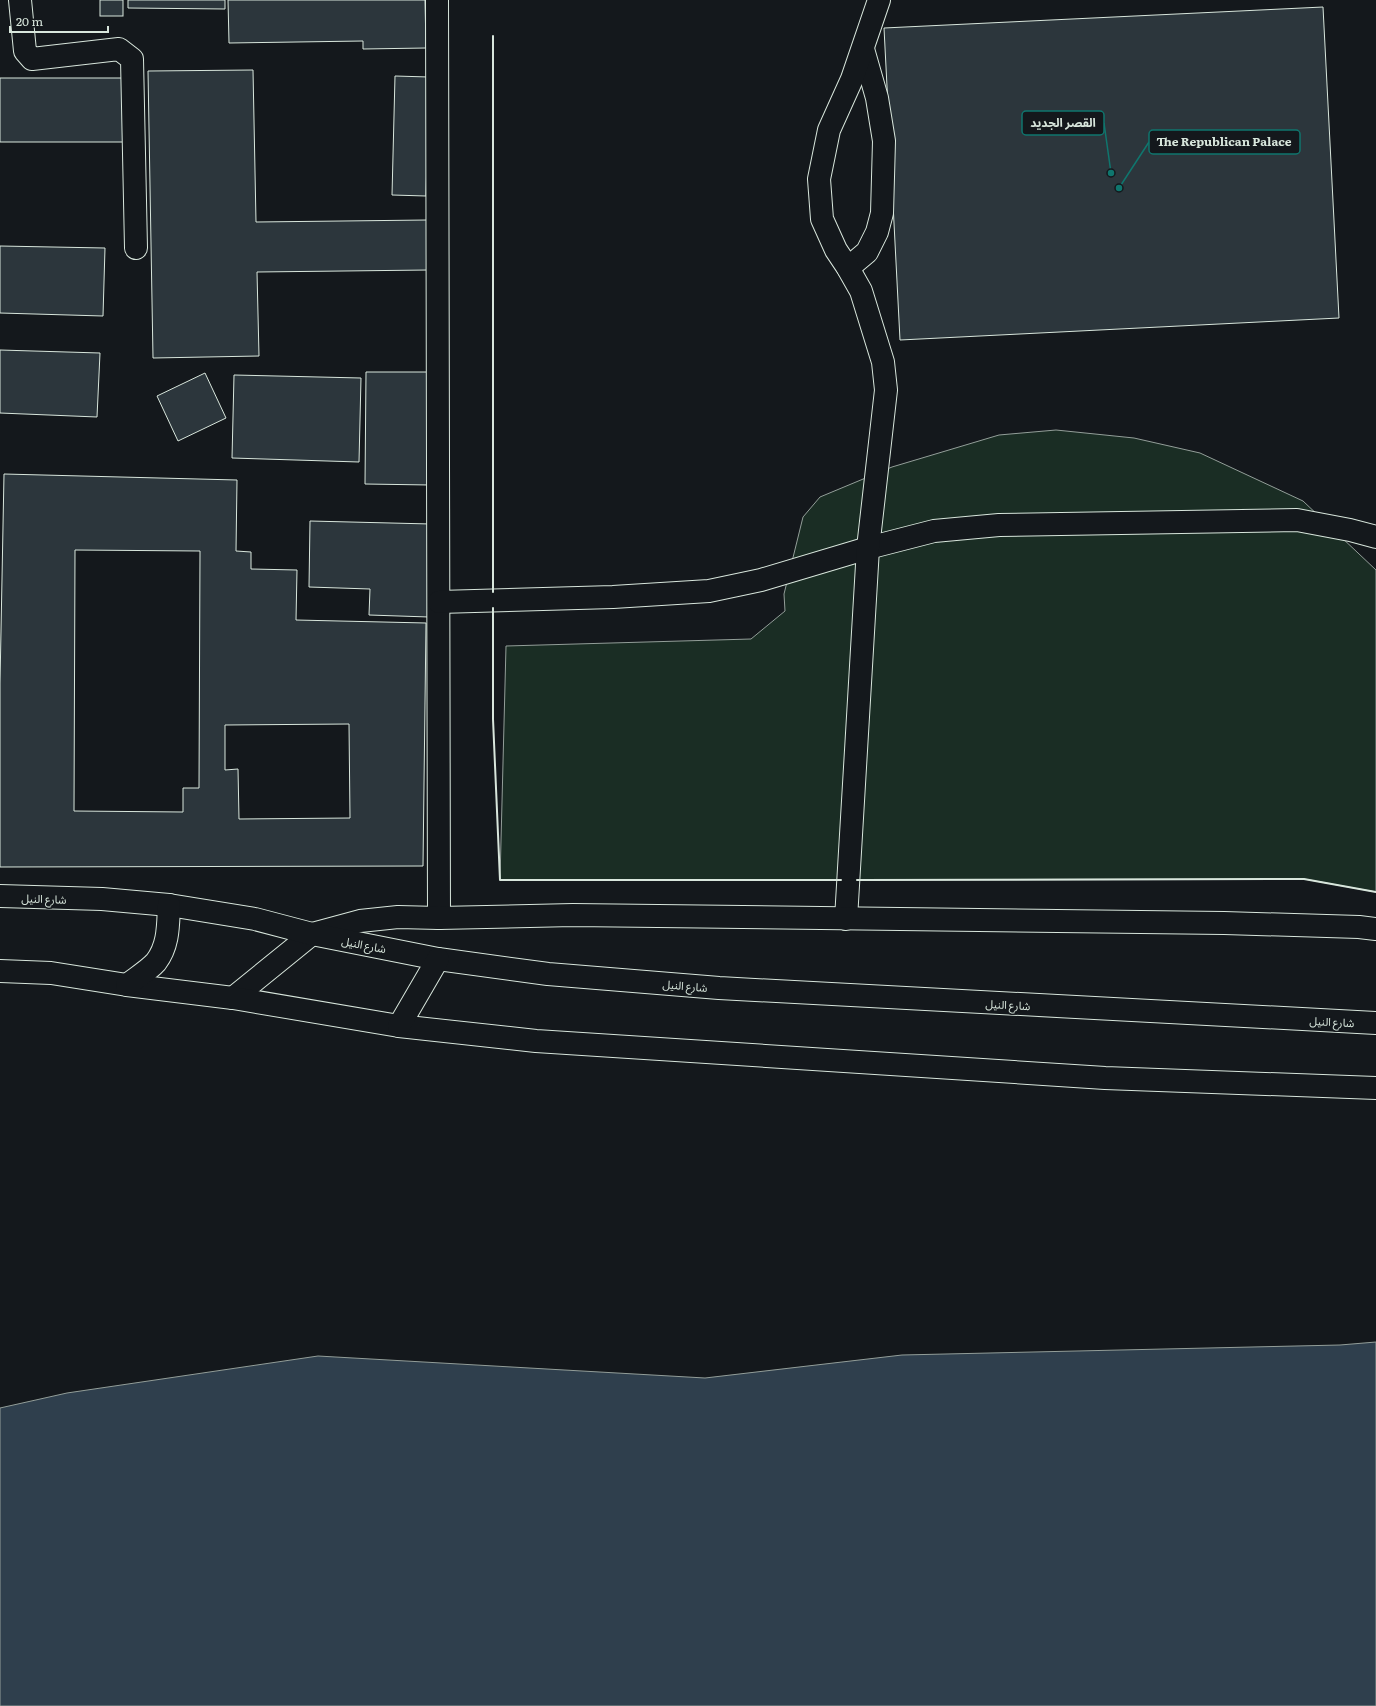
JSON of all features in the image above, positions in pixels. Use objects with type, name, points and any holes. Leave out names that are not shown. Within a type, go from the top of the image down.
[{"type":"main road","points":[[20,0],[25,50],[32,59],[119,49],[132,59],[136,248]]},
{"type":"main road","points":[[437,0],[439,918]]},
{"type":"main road","points":[[846,919],[868,548],[886,390],[883,362],[861,291],[836,250],[822,219],[819,179],[829,130],[852,79],[879,0]]},
{"type":"main road","points":[[848,268],[867,252],[877,232],[882,212],[884,141],[877,98],[863,48]]},
{"type":"main road","points":[[439,602],[613,597],[709,591],[761,580],[868,548],[934,531],[999,525],[1209,520],[1297,520],[1350,530],[1376,537]]},
{"type":"main road","name":"شارع النيل","points":[[0,896],[102,899],[169,905],[256,919],[312,934],[438,959],[548,974],[719,988],[1376,1023]]},
{"type":"main road","points":[[127,985],[156,962],[163,949],[168,935],[169,905]]},
{"type":"main road","points":[[233,998],[312,934],[360,921],[398,916],[439,918],[573,914],[1224,924],[1359,927],[1376,929]]},
{"type":"main road","points":[[400,1026],[438,959]]},
{"type":"main road","points":[[0,971],[51,973],[127,985],[233,998],[400,1026],[536,1041],[1104,1078],[1334,1088],[1376,1088]]},
{"type":"green space","points":[[1056,430],[1134,438],[1200,453],[1303,501],[1376,570],[1376,892],[1304,879],[500,880],[506,646],[751,639],[785,611],[784,594],[803,517],[820,497],[892,467],[999,435]]},
{"type":"water","points":[[1376,1342],[1376,1706],[0,1706],[0,1408],[67,1393],[318,1356],[705,1378],[902,1355],[1340,1345]]},
{"type":"building","points":[[100,0],[123,0],[123,16],[100,16]]},
{"type":"building","points":[[128,0],[225,0],[225,9],[128,8]]},
{"type":"building","points":[[228,0],[425,0],[426,48],[363,49],[363,41],[229,43]]},
{"type":"building","points":[[1323,7],[1339,318],[900,340],[884,28]]},
{"type":"building","points":[[253,70],[256,222],[427,220],[428,270],[257,272],[259,356],[153,358],[148,71]]},
{"type":"building","points":[[395,76],[429,77],[426,196],[392,195]]},
{"type":"building","points":[[0,78],[123,78],[123,142],[0,142]]},
{"type":"building","points":[[0,246],[105,248],[103,316],[0,313]]},
{"type":"building","points":[[0,350],[100,353],[97,417],[0,413]]},
{"type":"building","points":[[366,372],[430,372],[430,485],[365,484]]},
{"type":"building","points":[[205,373],[226,418],[178,441],[157,396]]},
{"type":"building","points":[[234,375],[361,378],[359,462],[232,458]]},
{"type":"building","points":[[4,474],[237,480],[236,551],[251,552],[251,569],[297,570],[296,620],[426,623],[423,866],[0,867],[0,683]],"holes":[[[75,550],[200,551],[199,788],[183,788],[183,812],[74,811]],[[349,724],[350,818],[239,819],[238,769],[225,770],[225,725]]]},
{"type":"building","points":[[310,521],[431,524],[429,617],[369,615],[370,589],[309,587]]},
{"type":"wall","points":[[493,36],[493,592]]},
{"type":"wall","points":[[493,608],[493,719],[500,880],[841,880]]},
{"type":"wall","points":[[857,880],[1304,879],[1376,892]]},
{"type":"place","name":"القصر الجديد","points":[[1111,173]]},
{"type":"place","name":"The Republican Palace","points":[[1119,188]]}]
